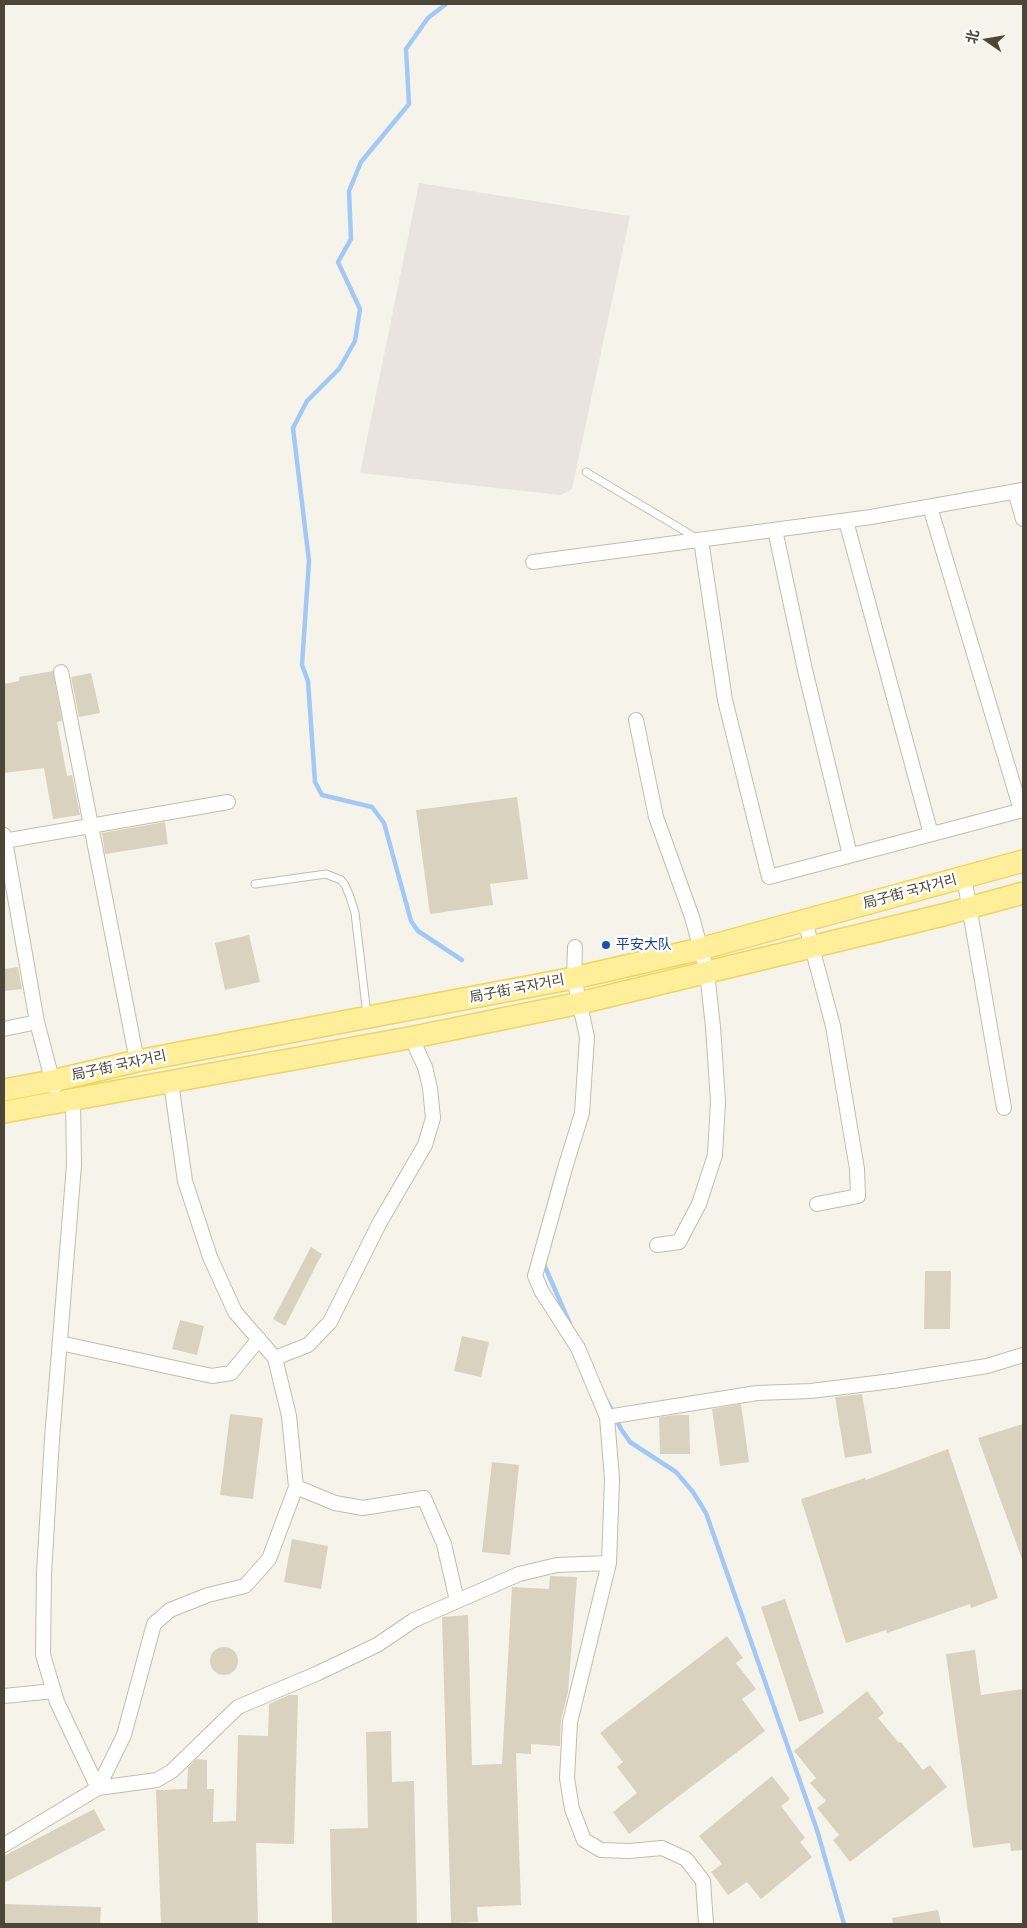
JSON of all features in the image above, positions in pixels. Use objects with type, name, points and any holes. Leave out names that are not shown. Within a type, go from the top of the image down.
[{"type":"main road","name":"局子街 국자거리","points":[[4,1090],[137,1062],[574,978],[700,949],[1023,861]]},
{"type":"main road","name":"局子街 국자거리","points":[[4,1112],[171,1083],[414,1037],[580,1003],[970,908],[1023,893]]},
{"type":"street","points":[[533,562],[846,521],[1019,490],[1023,519]]},
{"type":"street","points":[[701,540],[725,700],[769,876],[1022,810],[930,507]]},
{"type":"street","points":[[846,521],[931,834]]},
{"type":"street","points":[[775,530],[805,670],[850,855]]},
{"type":"street","points":[[61,672],[137,1062]]},
{"type":"street","points":[[636,720],[656,817],[692,917],[707,972],[718,1101],[715,1155],[699,1204],[679,1242],[657,1245]]},
{"type":"street","points":[[98,1788],[57,1702],[43,1655],[44,1573],[52,1439],[74,1165],[65,1101],[52,1081],[37,1022],[4,839],[228,802]]},
{"type":"street","points":[[964,877],[1004,1108]]},
{"type":"street","points":[[805,921],[832,1026],[857,1169],[858,1196],[816,1204]]},
{"type":"street","points":[[575,947],[574,978],[587,1037],[582,1113],[564,1168],[536,1276],[542,1292],[578,1348],[613,1415],[609,1563],[570,1722],[567,1778],[572,1809],[584,1840],[601,1850],[629,1851],[662,1848],[686,1859],[702,1881],[706,1924]]},
{"type":"street","points":[[4,1029],[37,1022]]},
{"type":"street","points":[[275,1358],[308,1345],[330,1322],[380,1222],[425,1145],[433,1118],[430,1088],[425,1067],[417,1050],[414,1037]]},
{"type":"street","points":[[98,1788],[124,1736],[154,1624],[170,1610],[208,1596],[245,1586],[269,1559],[296,1487],[289,1416],[275,1358],[235,1312],[210,1257],[185,1181],[171,1083]]},
{"type":"street","points":[[60,1343],[212,1376],[231,1373],[259,1339]]},
{"type":"street","points":[[613,1415],[757,1393],[811,1391],[892,1381],[987,1366],[1023,1355]]},
{"type":"street","points":[[296,1487],[336,1503],[363,1508],[424,1498],[444,1544],[457,1601]]},
{"type":"street","points":[[4,1845],[98,1788],[157,1780],[172,1771],[238,1707],[316,1674],[377,1645],[414,1620],[519,1574],[557,1565],[609,1563]]},
{"type":"street","points":[[4,1696],[54,1691]]},
{"type":"lane","points":[[586,472],[701,540]]},
{"type":"lane","points":[[256,884],[326,874],[334,876],[345,885],[355,913],[367,1018]]},
{"type":"shaded area","points":[[419,183],[630,216],[572,489],[561,495],[360,473]]},
{"type":"building","points":[[53,671],[62,721],[57,722],[67,776],[72,775],[80,815],[53,819],[44,768],[4,773],[4,684],[19,681],[19,677]]},
{"type":"building","points":[[91,673],[100,713],[79,717],[71,677]]},
{"type":"building","points":[[517,797],[528,879],[490,884],[493,905],[430,914],[416,810]]},
{"type":"building","points":[[165,822],[168,844],[105,854],[102,833]]},
{"type":"building","points":[[249,935],[260,982],[225,990],[215,943]]},
{"type":"building","points":[[18,967],[22,989],[4,991],[4,969]]},
{"type":"building","points":[[311,1247],[322,1254],[285,1326],[273,1319]]},
{"type":"building","points":[[925,1271],[951,1271],[950,1329],[924,1329]]},
{"type":"building","points":[[180,1320],[204,1326],[197,1355],[172,1349]]},
{"type":"building","points":[[462,1336],[489,1342],[481,1377],[454,1371]]},
{"type":"building","points":[[862,1394],[872,1453],[845,1458],[835,1397]]},
{"type":"building","points":[[741,1404],[749,1462],[720,1466],[712,1409]]},
{"type":"building","points":[[230,1414],[263,1418],[253,1499],[220,1495]]},
{"type":"building","points":[[689,1415],[690,1454],[660,1454],[659,1417]]},
{"type":"building","points":[[1023,1424],[1023,1559],[1022,1559],[978,1438]]},
{"type":"building","points":[[948,1449],[998,1598],[971,1608],[970,1604],[887,1633],[886,1630],[846,1643],[801,1499],[865,1478],[866,1480]]},
{"type":"building","points":[[492,1462],[519,1465],[510,1555],[482,1552]]},
{"type":"building","points":[[292,1539],[328,1546],[321,1589],[284,1582]]},
{"type":"building","points":[[550,1576],[577,1577],[568,1692],[561,1720],[560,1746],[531,1744],[531,1754],[516,1753],[521,1905],[477,1907],[478,1922],[451,1923],[442,1617],[468,1615],[472,1765],[502,1764],[512,1587],[549,1589]]},
{"type":"building","points":[[785,1599],[824,1713],[799,1722],[761,1607]]},
{"type":"building","points":[[727,1636],[743,1658],[736,1663],[756,1689],[742,1699],[765,1731],[629,1834],[613,1812],[637,1793],[617,1767],[623,1762],[600,1733]]},
{"type":"building","points":[[224,1647],[234,1651],[238,1661],[234,1671],[224,1675],[214,1671],[210,1661],[214,1651]]},
{"type":"building","points":[[975,1650],[981,1695],[1023,1689],[1023,1850],[1011,1851],[1010,1843],[973,1848],[946,1654]]},
{"type":"building","points":[[867,1691],[884,1713],[878,1718],[899,1743],[901,1742],[923,1770],[930,1765],[947,1787],[850,1862],[833,1840],[839,1835],[817,1808],[826,1801],[810,1783],[816,1778],[794,1751]]},
{"type":"building","points":[[289,1695],[298,1695],[294,1844],[256,1843],[258,1924],[161,1924],[156,1790],[187,1789],[188,1768],[196,1759],[207,1760],[207,1789],[214,1789],[213,1822],[236,1821],[238,1735],[268,1736],[269,1704]]},
{"type":"building","points":[[391,1731],[392,1782],[414,1781],[417,1924],[332,1924],[330,1829],[368,1828],[366,1732]]},
{"type":"building","points":[[772,1776],[790,1799],[781,1806],[805,1838],[800,1842],[812,1857],[761,1899],[747,1882],[728,1895],[711,1872],[722,1864],[699,1836]]},
{"type":"building","points":[[94,1809],[105,1830],[4,1883],[4,1856]]},
{"type":"building","points":[[4,1904],[101,1907],[100,1924],[4,1924]]},
{"type":"building","points":[[938,1910],[941,1924],[893,1924],[892,1918]]},
{"type":"waterway","points":[[446,4],[428,18],[406,49],[409,104],[361,162],[349,191],[351,239],[338,262],[360,309],[355,341],[339,369],[307,401],[293,428],[309,561],[302,665],[308,681],[315,782],[322,795],[372,807],[384,823],[411,921],[418,931],[462,960]]},
{"type":"waterway","points":[[543,1262],[570,1324]]},
{"type":"waterway","points":[[608,1403],[630,1442],[676,1472],[693,1492],[706,1513],[817,1830],[844,1924]]},
{"type":"place","name":"平安大队","points":[[606,945]]}]
